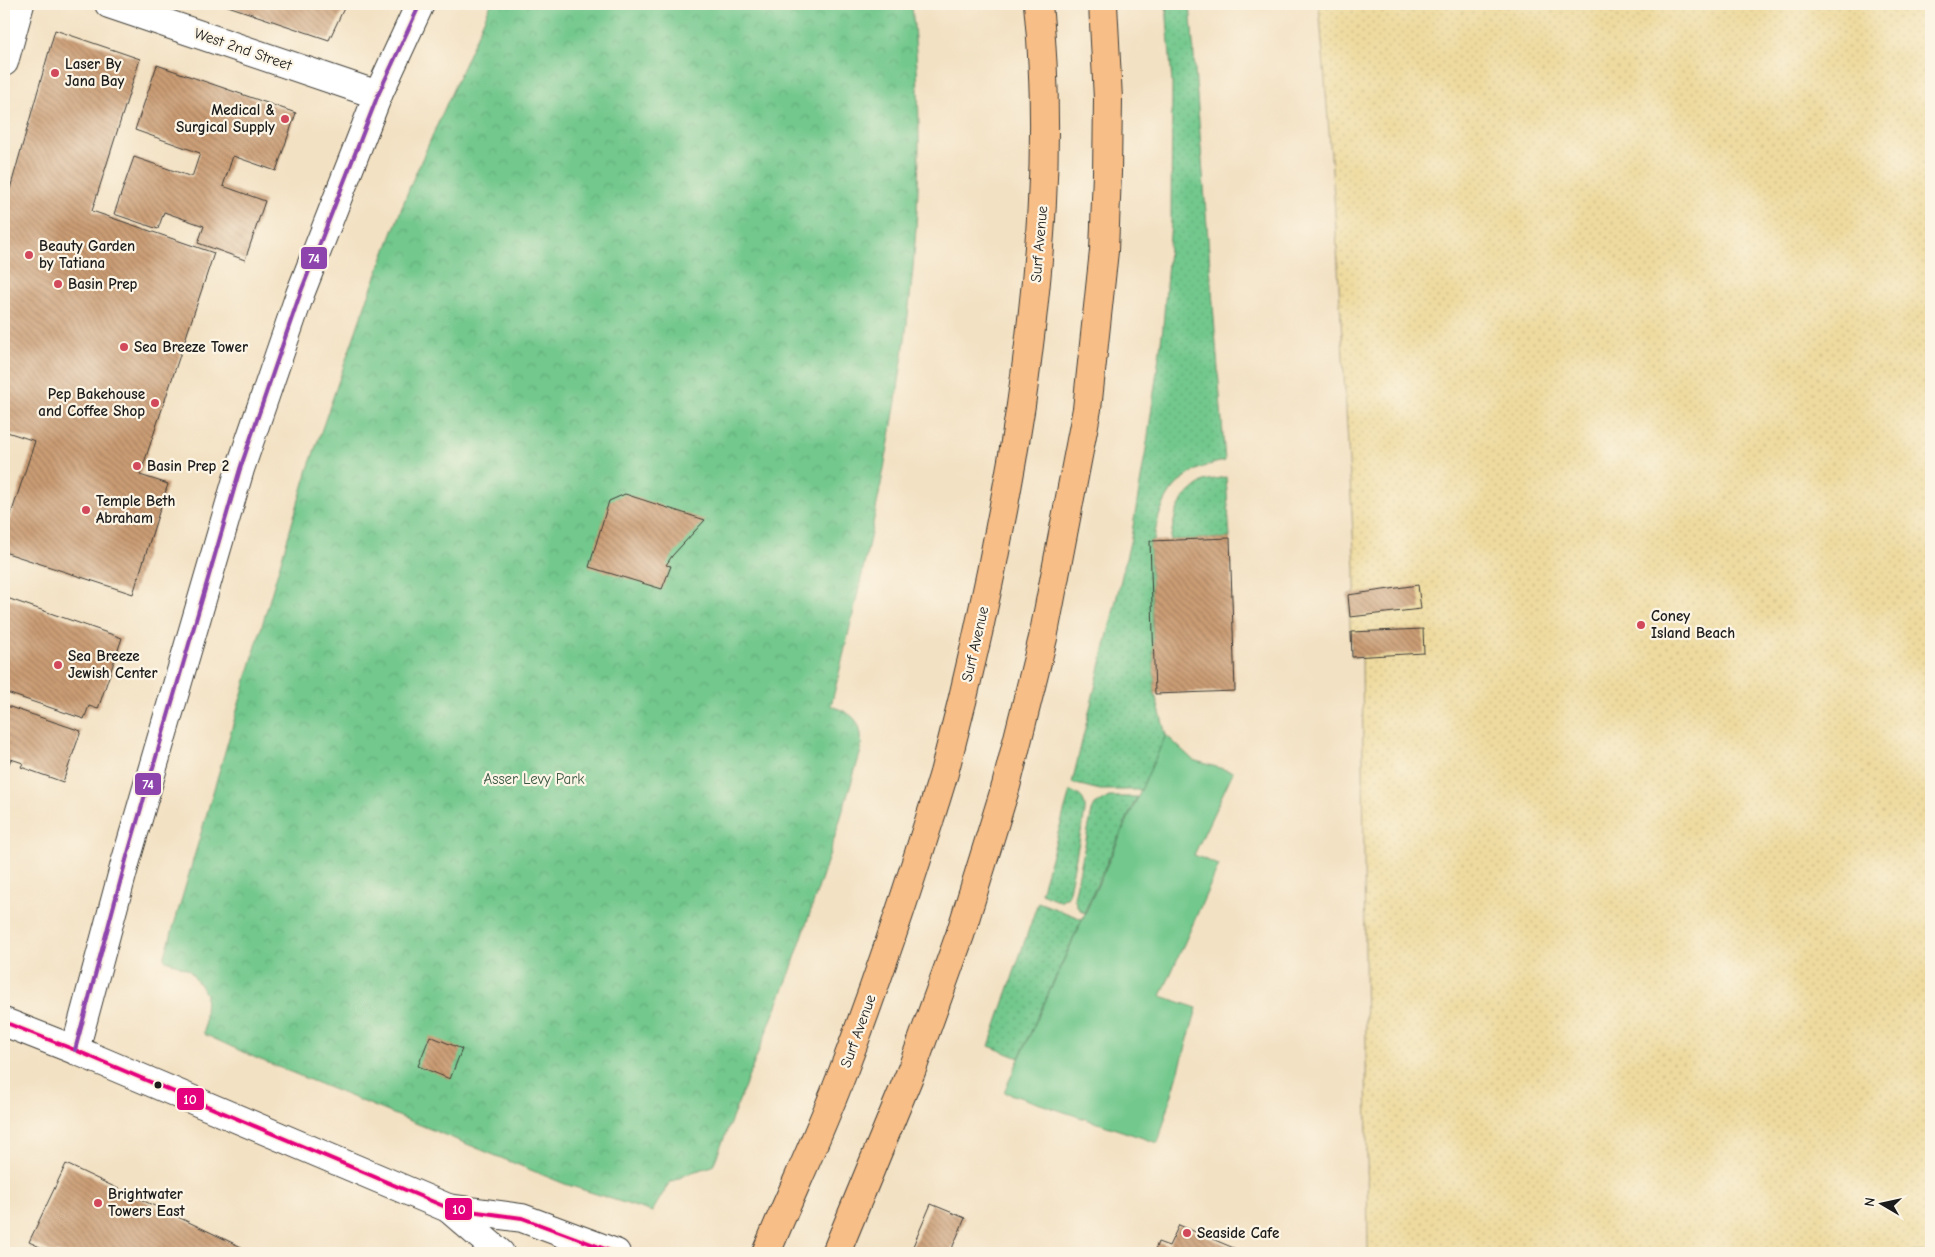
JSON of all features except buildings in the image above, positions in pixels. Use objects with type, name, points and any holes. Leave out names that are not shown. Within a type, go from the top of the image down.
[{"type":"main road","name":"Surf Avenue","points":[[766,1253],[841,1077],[896,925],[943,776],[979,630],[1008,488],[1031,334],[1040,246],[1044,184],[1042,37],[1038,4]]},
{"type":"main road","points":[[836,1253],[912,1069],[960,935],[1006,786],[1043,638],[1087,409],[1104,251],[1108,99],[1103,4]]},
{"type":"street","points":[[4,62],[20,4]]},
{"type":"street","name":"West 2nd Street","points":[[109,4],[378,95]]},
{"type":"street","points":[[75,1050],[126,860],[240,469],[300,294],[378,95],[420,4]]},
{"type":"street","points":[[4,1022],[75,1050],[448,1208],[522,1218],[616,1253]]},
{"type":"street","points":[[448,1208],[500,1253]]},
{"type":"green space","name":"Asser Levy Park","points":[[491,4],[924,4],[912,7],[918,96],[918,184],[913,272],[902,360],[871,534],[831,706],[847,713],[856,721],[861,733],[861,751],[829,856],[790,973],[713,1166],[692,1172],[669,1183],[652,1212],[565,1184],[256,1058],[204,1034],[206,994],[189,970],[164,959],[308,469],[364,308],[410,186]]},
{"type":"green space","points":[[1166,4],[1190,4],[1225,461],[1209,465],[1184,478],[1174,487],[1161,510],[1154,540],[1150,541],[1155,694],[1166,735],[1141,790],[1100,790],[1072,783],[1131,538],[1147,443],[1163,327],[1171,221],[1172,84]]},
{"type":"green space","points":[[1226,477],[1230,538],[1170,540],[1176,512],[1184,497],[1203,481]]},
{"type":"green space","points":[[1166,735],[1193,760],[1233,772],[1194,855],[1219,865],[1161,996],[1197,1008],[1158,1143],[1004,1092]]},
{"type":"green space","points":[[1070,791],[1082,798],[1085,804],[1085,812],[1068,896],[1060,901],[1041,893]]},
{"type":"green space","points":[[1109,797],[1137,797],[1084,913],[1078,908],[1074,898],[1092,811],[1095,805]]},
{"type":"green space","points":[[1038,902],[1082,919],[1019,1058],[989,1046]]},
{"type":"sand","name":"Coney Island Beach","points":[[1319,4],[1931,4],[1931,1253],[1368,1253],[1362,657],[1352,657],[1348,595],[1355,593],[1355,569],[1334,196]]},
{"type":"transit line","name":"74","points":[[75,1050],[126,860],[240,469],[300,294],[378,95],[420,4]]},
{"type":"transit line","name":"10","points":[[4,1022],[75,1050],[448,1208],[522,1218],[616,1253]]},
{"type":"place","name":"Laser By Jana Bay","points":[[55,73]]},
{"type":"place","name":"Medical & Surgical Supply","points":[[285,119]]},
{"type":"place","name":"Beauty Garden by Tatiana","points":[[29,255]]},
{"type":"place","name":"Basin Prep","points":[[58,284]]},
{"type":"place","name":"Sea Breeze Tower","points":[[124,347]]},
{"type":"place","name":"Pep Bakehouse and Coffee Shop","points":[[155,403]]},
{"type":"place","name":"Basin Prep 2","points":[[137,466]]},
{"type":"place","name":"Temple Beth Abraham","points":[[86,510]]},
{"type":"place","name":"Coney Island Beach","points":[[1641,625]]},
{"type":"place","name":"Sea Breeze Jewish Center","points":[[58,665]]},
{"type":"place","name":"Brightwater Towers East","points":[[98,1203]]},
{"type":"place","name":"Seaside Cafe","points":[[1187,1233]]}]
